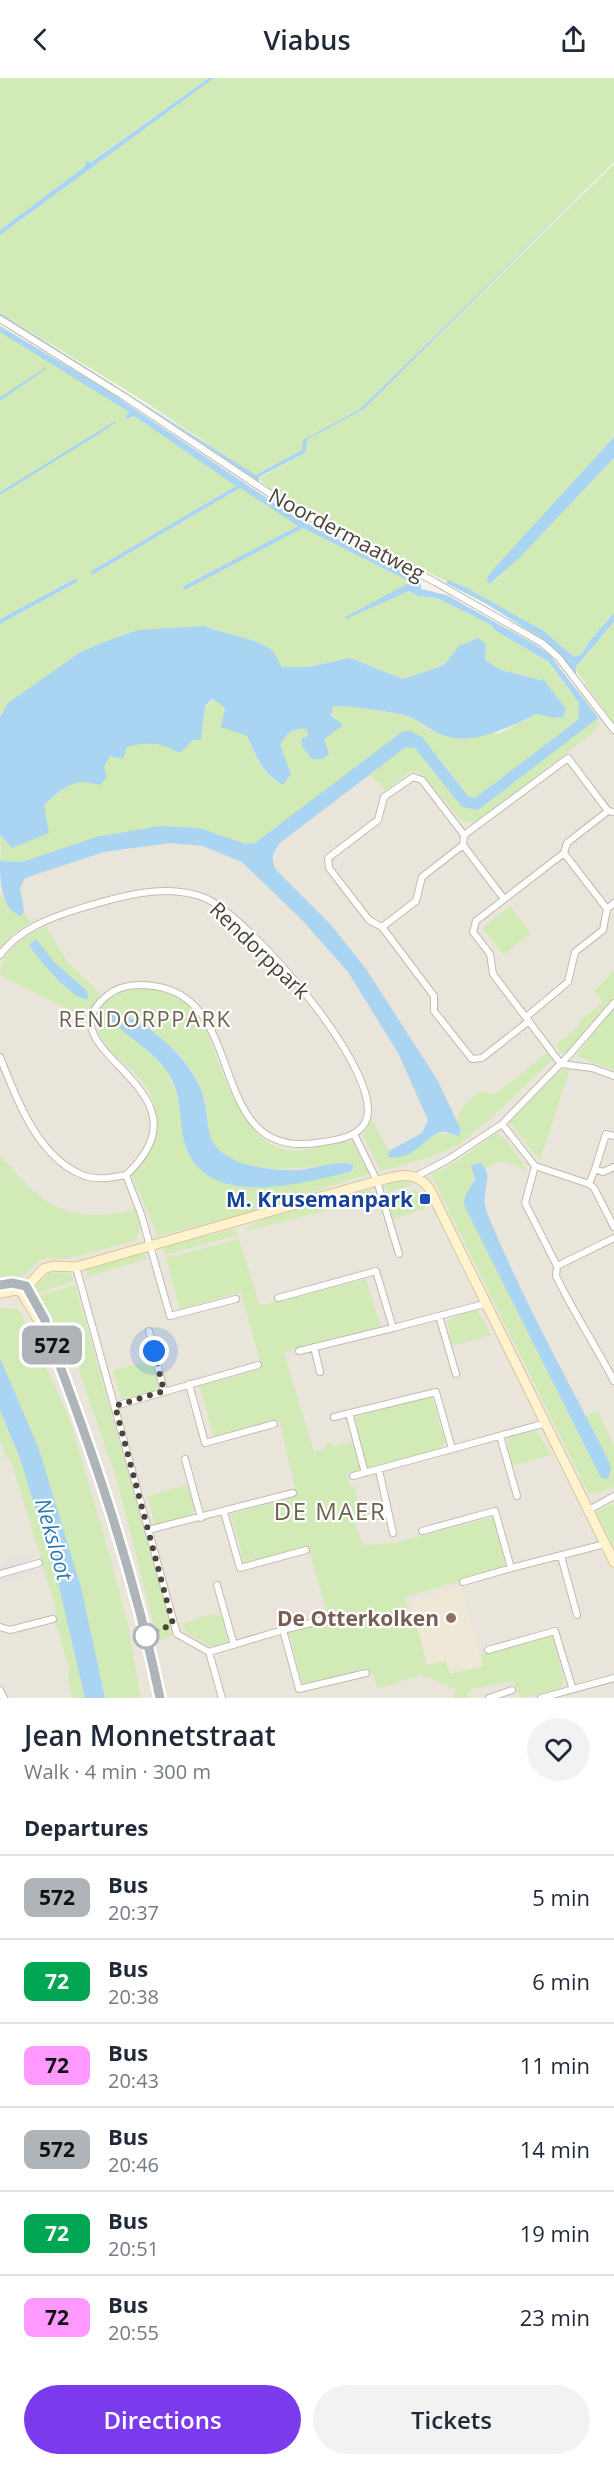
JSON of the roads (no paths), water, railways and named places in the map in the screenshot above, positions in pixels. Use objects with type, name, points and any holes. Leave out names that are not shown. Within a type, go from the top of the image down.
[{"type":"street","name":"Noordermaatweg","points":[[0,319],[134,402],[293,509],[443,586],[542,644],[559,658],[614,730]]},
{"type":"street","points":[[464,836],[568,758],[611,812],[567,843],[564,853],[476,921],[473,932],[490,954],[493,974],[561,1064],[592,1068],[614,1076]]},
{"type":"street","points":[[504,899],[463,845],[464,836],[422,780],[413,777],[384,797],[378,820],[330,855],[329,868],[369,920],[382,927],[434,996],[434,1011],[472,1059],[482,1059],[568,982],[575,952],[603,930],[607,909],[614,903]]},
{"type":"street","points":[[382,927],[416,901],[422,877],[463,845]]},
{"type":"street","points":[[564,853],[607,909]]},
{"type":"street","name":"Rendorppark","points":[[0,955],[19,936],[41,923],[92,905],[158,891],[188,892],[208,899],[226,912],[278,962],[331,1028],[368,1095],[367,1119],[354,1134]]},
{"type":"street","points":[[0,1057],[29,1120],[53,1154],[80,1174],[104,1179],[126,1175],[151,1143],[154,1124],[151,1111],[136,1084],[100,1048],[92,1032],[92,1022],[101,1000],[110,992],[132,985],[159,987],[176,992],[189,1001],[204,1017],[248,1119],[263,1133],[291,1146],[329,1141],[354,1134],[376,1181],[399,1254]]},
{"type":"street","points":[[417,1176],[449,1159],[502,1124],[561,1064],[614,1003]]},
{"type":"street","points":[[502,1124],[535,1166],[589,1184],[594,1188],[614,1227]]},
{"type":"street","points":[[589,1184],[606,1134],[614,1136]]},
{"type":"street","points":[[535,1166],[525,1203],[557,1266],[556,1276],[582,1329],[592,1338],[614,1381]]},
{"type":"street","points":[[594,1169],[603,1172],[614,1167]]},
{"type":"street","points":[[24,1290],[40,1270],[47,1266],[76,1267],[376,1181],[407,1174],[417,1176],[429,1188],[484,1304],[546,1423],[614,1562]]},
{"type":"street","points":[[126,1175],[150,1244],[170,1316],[236,1299]]},
{"type":"street","points":[[557,1266],[614,1238]]},
{"type":"street","points":[[76,1267],[177,1634],[209,1652],[222,1698]]},
{"type":"street","points":[[278,1298],[376,1271],[393,1328]]},
{"type":"street","points":[[0,1285],[12,1283],[24,1290],[45,1320],[47,1332],[89,1441],[146,1635],[147,1658],[152,1663],[159,1698]]},
{"type":"street","points":[[0,1293],[24,1290]]},
{"type":"street","points":[[299,1351],[484,1304]]},
{"type":"street","points":[[439,1316],[456,1374]]},
{"type":"street","points":[[149,1331],[164,1391]]},
{"type":"street","points":[[314,1347],[320,1372]]},
{"type":"street","points":[[115,1406],[258,1365]]},
{"type":"street","points":[[189,1384],[205,1443],[274,1424]]},
{"type":"street","points":[[334,1417],[436,1392],[452,1449]]},
{"type":"street","points":[[349,1413],[365,1473]]},
{"type":"street","points":[[353,1476],[546,1423]]},
{"type":"street","points":[[500,1436],[517,1496]]},
{"type":"street","points":[[185,1459],[201,1518]]},
{"type":"street","points":[[379,1470],[393,1533]]},
{"type":"street","points":[[148,1530],[224,1512],[293,1492]]},
{"type":"street","points":[[587,1510],[614,1496]]},
{"type":"street","points":[[422,1531],[495,1511],[511,1568]]},
{"type":"street","points":[[224,1512],[240,1568],[306,1550]]},
{"type":"street","points":[[367,1518],[388,1512]]},
{"type":"street","points":[[464,1582],[604,1544]]},
{"type":"street","points":[[561,1556],[578,1615]]},
{"type":"street","points":[[0,1574],[39,1563]]},
{"type":"street","points":[[217,1585],[234,1645]]},
{"type":"street","points":[[0,1627],[10,1630],[53,1618]]},
{"type":"street","points":[[209,1652],[327,1619]]},
{"type":"street","points":[[282,1630],[299,1689],[366,1673]]},
{"type":"street","points":[[488,1650],[555,1631],[572,1687]]},
{"type":"street","points":[[541,1698],[572,1687],[614,1678]]},
{"type":"street","points":[[489,1698],[512,1690]]},
{"type":"water","points":[[209,78],[214,78],[0,235],[0,230],[84,167],[86,161],[91,162]]},
{"type":"water","points":[[614,162],[364,409],[308,439],[305,453],[259,477],[259,482],[176,426],[0,316],[0,313],[256,475],[302,450],[303,440],[360,409]]},
{"type":"water","points":[[0,326],[102,387],[298,519],[421,580],[421,589],[447,595],[536,645],[550,655],[598,718],[478,810],[462,807],[415,748],[406,747],[281,842],[274,852],[273,862],[276,870],[332,926],[366,969],[438,1081],[461,1130],[459,1136],[440,1132],[412,1152],[397,1157],[388,1157],[389,1151],[422,1133],[428,1120],[398,1053],[348,972],[304,922],[242,862],[203,846],[170,843],[104,852],[25,878],[20,888],[24,911],[21,916],[14,913],[5,900],[1,883],[0,858],[1,861],[22,862],[96,837],[160,826],[199,828],[246,844],[255,843],[403,731],[410,731],[422,737],[468,796],[475,798],[578,720],[579,703],[549,662],[496,631],[491,625],[437,598],[418,596],[409,591],[346,619],[345,617],[411,582],[303,528],[185,590],[182,587],[298,526],[240,488],[92,575],[91,571],[236,486],[134,416],[127,419],[125,417],[129,412],[0,332]]},
{"type":"water","points":[[47,367],[46,369],[0,401],[0,397]]},
{"type":"water","points":[[115,421],[102,432],[0,495],[0,492]]},
{"type":"water","points":[[614,437],[614,458],[519,558],[490,584],[486,580],[491,572]]},
{"type":"water","points":[[76,578],[77,582],[0,624],[0,619]]},
{"type":"water","points":[[448,580],[544,631],[574,657],[582,654],[588,643],[614,613],[614,622],[576,667],[576,674],[547,642],[485,603],[446,583]]},
{"type":"water","points":[[204,626],[266,646],[273,652],[282,667],[308,667],[350,658],[403,679],[444,665],[459,646],[478,638],[486,644],[485,660],[501,670],[545,681],[566,709],[563,717],[553,718],[537,714],[483,736],[461,738],[439,733],[404,715],[372,709],[333,706],[331,715],[343,725],[324,739],[329,754],[322,759],[312,759],[303,748],[301,739],[308,736],[306,729],[293,730],[282,741],[280,745],[291,774],[283,785],[265,770],[247,736],[221,727],[225,708],[213,699],[205,706],[201,740],[193,740],[180,753],[161,745],[141,744],[127,747],[123,759],[110,756],[104,767],[107,777],[100,785],[75,783],[63,789],[44,805],[49,833],[12,848],[0,835],[0,717],[8,703],[79,653],[104,642],[138,630]]},
{"type":"water","points":[[36,939],[55,963],[87,991],[88,999],[73,993],[47,968],[29,945]]},
{"type":"water","points":[[116,1010],[164,1040],[192,1072],[203,1096],[210,1136],[221,1152],[248,1165],[265,1168],[299,1170],[347,1163],[353,1165],[353,1169],[350,1172],[330,1177],[282,1186],[234,1185],[213,1178],[196,1165],[185,1144],[173,1081],[155,1057],[107,1017],[107,1013]]},
{"type":"water","points":[[480,1163],[487,1172],[485,1199],[488,1216],[533,1314],[607,1457],[611,1469],[608,1479],[601,1478],[464,1205],[465,1196],[475,1179],[471,1165]]},
{"type":"water","name":"Neksloot","points":[[0,1358],[39,1449],[81,1587],[105,1698],[85,1698],[56,1574],[19,1456],[0,1410]]},
{"type":"place","name":"M. Krusemanpark","points":[[425,1199]]},
{"type":"place","name":"De Otterkolken","points":[[451,1618]]},
{"type":"district","name":"RENDORPPARK","points":[[145,1018]]},
{"type":"district","name":"DE MAER","points":[[330,1510]]}]
